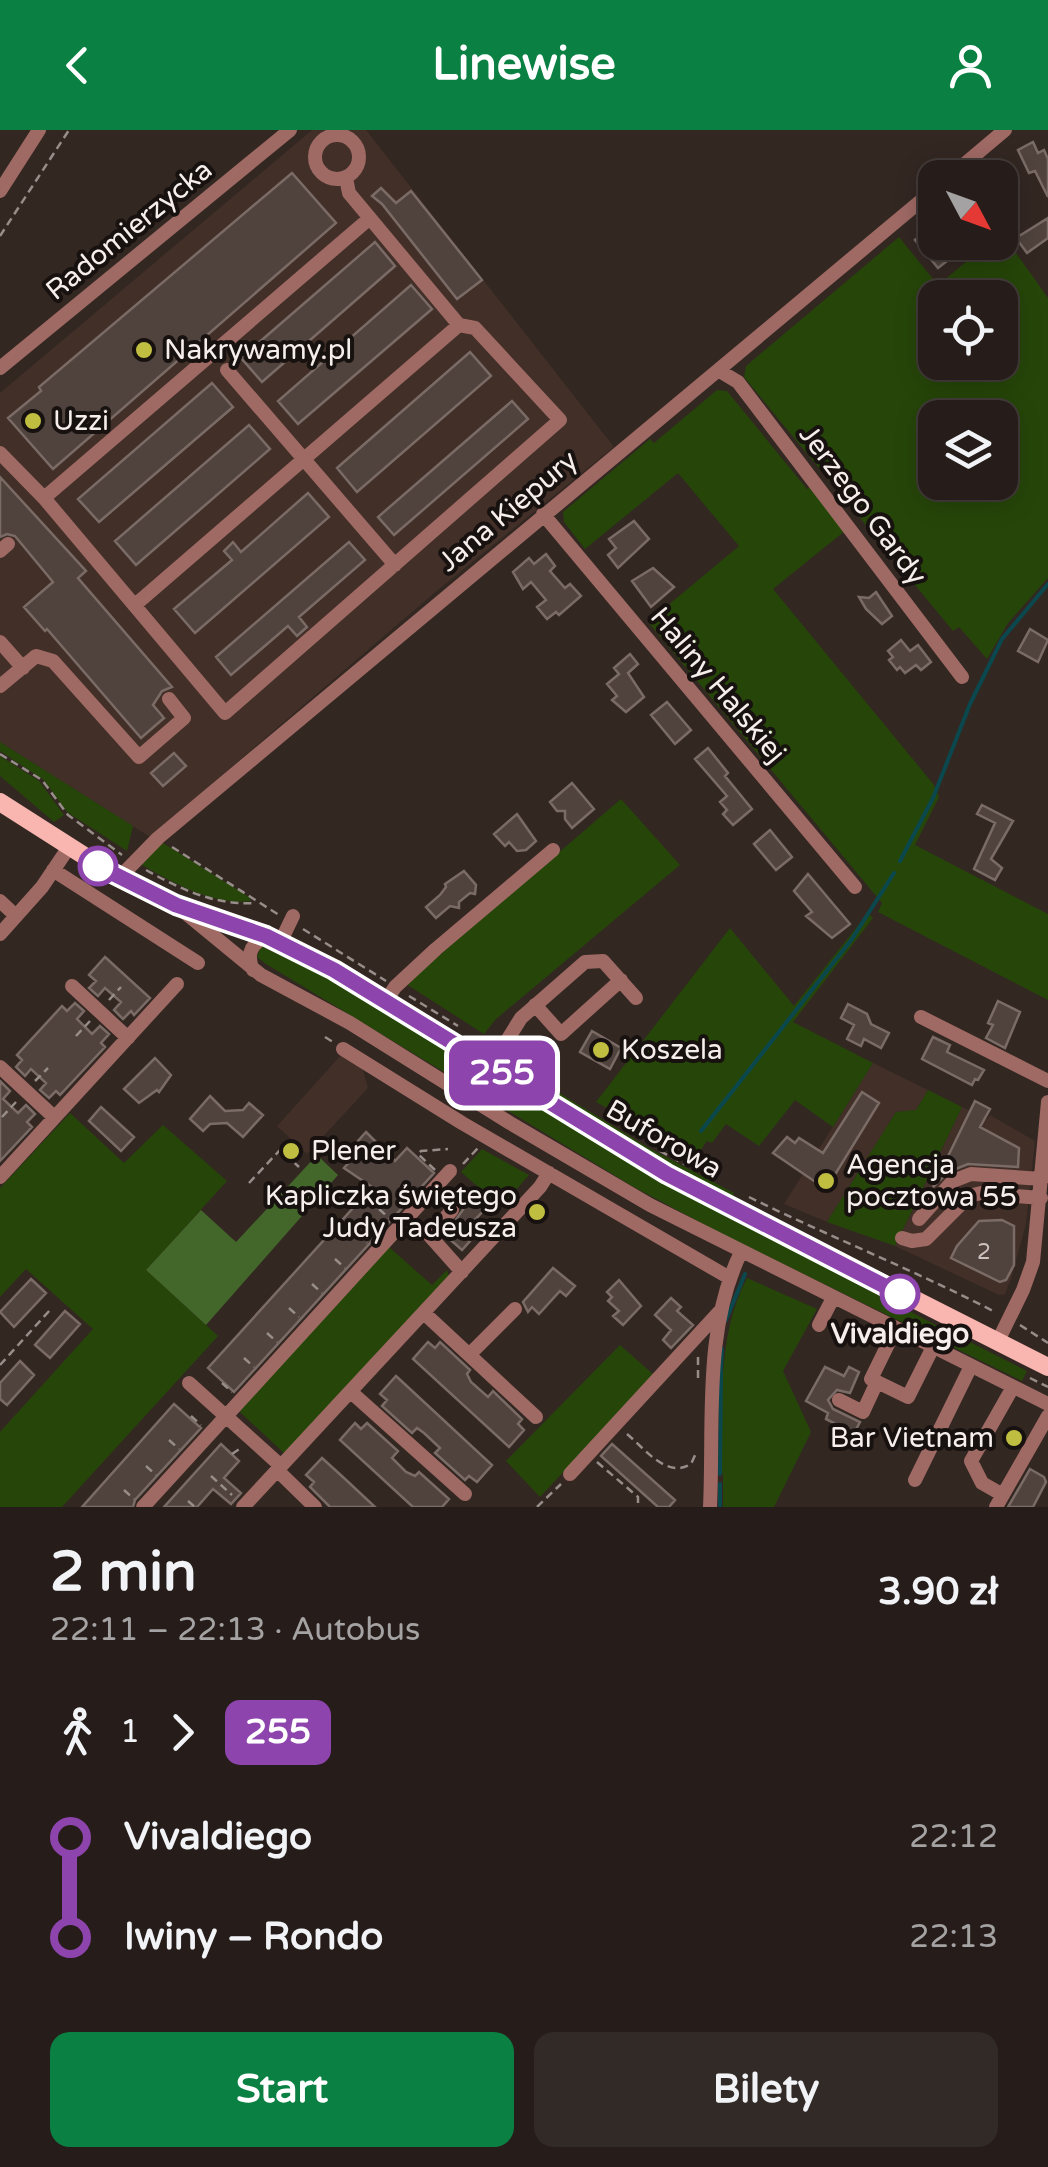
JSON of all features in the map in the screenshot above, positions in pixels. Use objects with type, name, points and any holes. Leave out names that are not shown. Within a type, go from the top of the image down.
[{"type":"main road","name":"Buforowa","points":[[0,802],[119,878],[176,905],[273,939],[390,994],[491,1066],[667,1174],[1048,1367]]},
{"type":"street","points":[[0,191],[38,130]]},
{"type":"street","name":"Radomierzycka","points":[[0,368],[290,130]]},
{"type":"street","points":[[969,160],[1005,130]]},
{"type":"street","points":[[332,132],[348,137],[358,147],[357,168],[346,178],[330,178],[318,167],[316,151],[332,132]]},
{"type":"street","points":[[0,453],[44,498],[226,713],[560,420],[475,328],[459,325],[349,194],[346,178]]},
{"type":"street","name":"Jana Kiepury","points":[[119,878],[158,838],[918,204]]},
{"type":"street","points":[[44,498],[370,218]]},
{"type":"street","points":[[135,606],[459,325]]},
{"type":"street","points":[[227,370],[395,565]]},
{"type":"street","name":"Jerzego Gardy","points":[[718,370],[738,382],[962,677]]},
{"type":"street","name":"Haliny Halskiej","points":[[543,514],[855,887]]},
{"type":"street","points":[[0,642],[23,668]]},
{"type":"street","points":[[0,686],[36,656],[53,661],[138,757],[184,718],[169,700]]},
{"type":"street","points":[[0,934],[69,846]]},
{"type":"street","points":[[390,994],[553,850]]},
{"type":"street","points":[[53,870],[198,963]]},
{"type":"street","points":[[0,901],[16,916]]},
{"type":"street","name":"Buforowa","points":[[176,905],[253,970],[350,1022],[568,1158],[741,1252],[1048,1404]]},
{"type":"street","points":[[253,970],[249,955],[252,946],[273,939],[292,919]]},
{"type":"street","points":[[491,1066],[520,1020],[585,962],[603,961],[636,998]]},
{"type":"street","points":[[535,1005],[561,1034],[620,980]]},
{"type":"street","points":[[0,1176],[177,984]]},
{"type":"street","points":[[72,986],[128,1038]]},
{"type":"street","points":[[921,1017],[1048,1081]]},
{"type":"street","points":[[343,1048],[487,1138],[728,1278]]},
{"type":"street","points":[[0,1067],[54,1117]]},
{"type":"street","points":[[997,1343],[1029,1277],[1043,1190],[1048,1102]]},
{"type":"street","points":[[244,1506],[549,1174]]},
{"type":"street","points":[[919,1219],[953,1181],[971,1174],[1043,1190]]},
{"type":"street","points":[[143,1507],[447,1175]]},
{"type":"street","points":[[902,1238],[926,1239],[961,1201],[974,1194],[1043,1190]]},
{"type":"street","points":[[452,1210],[430,1236],[462,1272]]},
{"type":"street","points":[[710,1507],[712,1390],[721,1310],[728,1278],[741,1252]]},
{"type":"street","points":[[819,1325],[833,1298]]},
{"type":"street","points":[[470,1354],[515,1309]]},
{"type":"street","points":[[570,1474],[721,1310]]},
{"type":"street","points":[[424,1313],[536,1416]]},
{"type":"street","points":[[896,1328],[871,1378],[878,1382],[908,1397],[933,1347]]},
{"type":"street","points":[[915,1480],[972,1366]]},
{"type":"street","points":[[189,1382],[315,1507]]},
{"type":"street","points":[[839,1400],[862,1412],[878,1382]]},
{"type":"street","points":[[1013,1387],[971,1461],[982,1483],[999,1501],[1048,1416]]},
{"type":"street","points":[[352,1392],[465,1494]]},
{"type":"path","points":[[0,236],[69,130]]},
{"type":"path","points":[[0,754],[42,780],[68,815],[132,862],[205,897],[228,903],[257,903]]},
{"type":"path","points":[[158,838],[257,903],[292,919],[390,994],[470,1034]]},
{"type":"path","points":[[252,912],[257,903]]},
{"type":"path","points":[[448,1149],[418,1154],[447,1175],[456,1172],[487,1138]]},
{"type":"path","points":[[648,1144],[692,1168]]},
{"type":"path","points":[[250,1183],[280,1150],[299,1167]]},
{"type":"path","points":[[740,1193],[899,1263],[1000,1315]]},
{"type":"path","points":[[894,1272],[899,1263]]},
{"type":"path","points":[[931,1289],[935,1281]]},
{"type":"path","points":[[0,1365],[50,1310]]},
{"type":"path","points":[[1021,1325],[1048,1343]]},
{"type":"path","points":[[686,1345],[698,1356],[698,1394]]},
{"type":"path","points":[[1030,1378],[1048,1387]]},
{"type":"path","points":[[616,1424],[665,1466],[674,1469],[691,1464],[697,1449]]},
{"type":"path","points":[[588,1454],[638,1497],[638,1507]]},
{"type":"path","points":[[537,1507],[570,1474]]},
{"type":"path","points":[[211,1476],[244,1506]]},
{"type":"path","points":[[188,1501],[195,1507]]},
{"type":"shaded area","points":[[312,130],[366,130],[614,447],[439,589],[150,837],[0,742],[0,393]]},
{"type":"shaded area","points":[[342,1054],[362,1067],[368,1088],[307,1154],[277,1126]]},
{"type":"shaded area","points":[[873,1063],[928,1090],[916,1110],[896,1112],[827,1222],[784,1204]]},
{"type":"shaded area","points":[[962,1107],[987,1119],[990,1115],[1035,1141],[1026,1224],[1005,1294],[999,1295],[895,1246]]},
{"type":"green space","points":[[899,237],[934,280],[918,280],[918,380],[1018,380],[1018,280],[944,280],[968,260],[1018,260],[1018,256],[1048,298],[1048,578],[1008,623],[987,659],[959,627],[953,631],[744,377],[746,366]]},
{"type":"green space","points":[[717,390],[727,391],[846,530],[773,589],[934,785],[939,797],[915,845],[1048,914],[1048,1000],[878,912],[882,903],[648,622],[739,546],[678,473],[585,549],[564,522],[563,512],[650,439],[654,443]]},
{"type":"green space","points":[[0,742],[133,826],[127,851],[67,812],[44,780],[0,751]]},
{"type":"green space","points":[[0,756],[39,781],[64,815],[54,822],[0,776]]},
{"type":"green space","points":[[621,799],[680,865],[496,1019],[484,1034],[406,984]]},
{"type":"green space","points":[[163,843],[251,901],[208,896],[140,864]]},
{"type":"green space","points":[[868,913],[873,918],[793,1022],[873,1063],[833,1127],[795,1100],[759,1146],[726,1124],[696,1157],[596,1102],[730,928],[794,1006]]},
{"type":"green space","points":[[261,946],[346,987],[642,1170],[966,1341],[965,1344],[970,1342],[1027,1371],[1022,1381],[632,1186],[266,964],[257,957]]},
{"type":"green space","points":[[506,1060],[649,1148],[734,1193],[732,1197],[646,1152],[507,1066]]},
{"type":"green space","points":[[928,1090],[962,1107],[895,1246],[827,1222],[896,1112],[916,1110]]},
{"type":"green space","points":[[70,1113],[124,1163],[163,1125],[227,1181],[146,1270],[218,1336],[62,1507],[0,1507],[0,1432],[93,1329],[26,1269],[0,1297],[0,1188]]},
{"type":"green space","points":[[482,1149],[529,1175],[501,1207],[461,1172]]},
{"type":"green space","points":[[317,1155],[338,1175],[206,1325],[146,1270],[201,1210],[236,1242]]},
{"type":"green space","points":[[389,1247],[432,1285],[447,1270],[449,1276],[285,1454],[241,1409]]},
{"type":"green space","points":[[747,1278],[817,1309],[783,1371],[811,1432],[774,1507],[723,1507],[722,1399],[726,1348],[737,1300]]},
{"type":"green space","points":[[620,1345],[654,1375],[540,1497],[506,1461]]},
{"type":"building","points":[[1033,142],[1038,153],[1044,150],[1048,159],[1048,197],[1035,171],[1029,173],[1018,150]]},
{"type":"building","points":[[292,173],[336,223],[53,469],[8,418],[41,391],[39,387]]},
{"type":"building","points":[[381,188],[396,203],[411,191],[482,280],[457,299],[372,196]]},
{"type":"building","points":[[1048,218],[1048,238],[1027,253],[1018,237]]},
{"type":"building","points":[[375,242],[395,266],[262,382],[241,358]]},
{"type":"building","points":[[931,260],[948,260],[938,268]]},
{"type":"building","points":[[411,285],[432,309],[298,424],[278,401]]},
{"type":"building","points":[[470,352],[491,376],[357,492],[337,468]]},
{"type":"building","points":[[212,383],[233,407],[99,522],[78,499]]},
{"type":"building","points":[[512,401],[528,419],[394,535],[378,517]]},
{"type":"building","points":[[249,425],[270,449],[136,565],[115,541]]},
{"type":"building","points":[[0,477],[86,571],[78,578],[172,687],[162,691],[153,705],[164,718],[141,738],[24,607],[53,582],[15,536],[0,537]]},
{"type":"building","points":[[308,493],[329,517],[195,633],[174,609],[232,560],[224,551],[233,542],[241,552]]},
{"type":"building","points":[[634,521],[649,539],[618,568],[608,555],[616,548],[609,539]]},
{"type":"building","points":[[349,542],[365,560],[299,617],[307,627],[297,636],[288,626],[231,675],[216,657]]},
{"type":"building","points":[[546,554],[555,566],[550,571],[565,588],[570,584],[581,596],[559,615],[556,612],[547,619],[537,607],[546,600],[531,582],[523,589],[513,572],[529,558],[534,564]]},
{"type":"building","points":[[653,568],[674,587],[651,607],[632,581]]},
{"type":"building","points":[[876,592],[892,616],[882,624],[859,597],[869,598]]},
{"type":"building","points":[[1030,629],[1048,640],[1038,662],[1018,651]]},
{"type":"building","points":[[901,640],[910,651],[918,645],[931,662],[921,670],[916,665],[905,673],[900,667],[897,670],[888,651]]},
{"type":"building","points":[[630,654],[638,664],[628,673],[644,697],[626,712],[612,700],[617,696],[607,684],[619,674],[614,668]]},
{"type":"building","points":[[667,702],[691,730],[675,744],[651,715]]},
{"type":"building","points":[[708,748],[752,809],[733,825],[723,814],[727,810],[720,802],[727,796],[695,759]]},
{"type":"building","points":[[174,753],[186,766],[163,786],[151,773]]},
{"type":"building","points":[[572,783],[594,809],[572,828],[565,819],[565,811],[557,811],[550,802]]},
{"type":"building","points":[[982,805],[1013,821],[991,859],[1002,868],[995,880],[974,869],[995,823],[977,814]]},
{"type":"building","points":[[517,814],[536,841],[526,850],[517,851],[509,842],[505,846],[494,834]]},
{"type":"building","points":[[770,830],[792,857],[776,870],[754,844]]},
{"type":"building","points":[[464,871],[476,885],[475,894],[470,893],[459,902],[459,908],[450,906],[436,918],[426,907],[440,895],[445,884]]},
{"type":"building","points":[[808,874],[850,924],[832,938],[806,916],[812,912],[794,891]]},
{"type":"building","points":[[105,957],[150,998],[134,1015],[131,1011],[123,1019],[114,1010],[121,1002],[105,988],[98,996],[89,988],[96,981],[89,975]]},
{"type":"building","points":[[998,1001],[1020,1012],[1005,1048],[986,1038]]},
{"type":"building","points":[[75,1003],[84,1011],[77,1019],[92,1034],[100,1026],[109,1034],[101,1043],[105,1047],[60,1095],[56,1091],[49,1098],[40,1090],[46,1083],[31,1069],[25,1076],[16,1067],[22,1060],[17,1055],[62,1006],[67,1011]]},
{"type":"building","points":[[848,1004],[867,1014],[871,1024],[889,1033],[881,1048],[864,1039],[861,1046],[847,1039],[854,1025],[841,1018]]},
{"type":"building","name":"Koszela","points":[[592,1031],[621,1048],[610,1069],[580,1052]]},
{"type":"building","points":[[933,1037],[950,1045],[947,1052],[984,1070],[978,1080],[972,1085],[922,1059]]},
{"type":"building","points":[[155,1058],[171,1075],[159,1092],[139,1103],[124,1089]]},
{"type":"building","points":[[0,1081],[10,1091],[3,1099],[18,1113],[26,1105],[35,1114],[27,1122],[32,1127],[0,1161]]},
{"type":"building","points":[[862,1092],[879,1103],[828,1186],[773,1153],[787,1137],[795,1143],[799,1138],[823,1153]]},
{"type":"building","points":[[210,1096],[225,1111],[243,1110],[249,1103],[263,1115],[243,1137],[227,1123],[210,1124],[203,1131],[190,1119]]},
{"type":"building","points":[[975,1101],[990,1109],[980,1127],[1019,1148],[1018,1167],[968,1164],[948,1172],[933,1187]]},
{"type":"building","points":[[101,1107],[134,1137],[121,1151],[89,1121]]},
{"type":"building","points":[[366,1132],[395,1161],[407,1148],[434,1173],[234,1392],[208,1368],[372,1187],[344,1168],[363,1147],[357,1142]]},
{"type":"building","points":[[474,1194],[489,1205],[471,1224],[479,1231],[462,1250],[445,1235]]},
{"type":"building","points":[[1002,1220],[1014,1226],[1014,1265],[1006,1280],[1000,1282],[951,1258],[979,1221]]},
{"type":"building","points":[[553,1268],[575,1286],[566,1296],[560,1291],[539,1314],[532,1307],[528,1312],[523,1302]]},
{"type":"building","points":[[31,1279],[46,1293],[14,1327],[0,1312]]},
{"type":"building","points":[[619,1280],[641,1306],[623,1325],[613,1316],[619,1311],[608,1301],[612,1297],[607,1292]]},
{"type":"building","points":[[671,1298],[681,1307],[677,1311],[693,1325],[671,1348],[663,1340],[671,1330],[655,1315]]},
{"type":"building","points":[[65,1311],[80,1324],[50,1358],[35,1345]]},
{"type":"building","points":[[428,1342],[435,1348],[440,1342],[470,1370],[467,1374],[471,1382],[488,1397],[493,1391],[522,1419],[518,1424],[524,1430],[509,1447],[413,1359]]},
{"type":"building","points":[[20,1361],[34,1375],[7,1405],[0,1399],[0,1383]]},
{"type":"building","points":[[825,1367],[844,1376],[849,1367],[859,1372],[850,1393],[837,1390],[828,1400],[833,1409],[860,1422],[854,1433],[826,1419],[828,1413],[806,1401]]},
{"type":"building","points":[[396,1376],[492,1465],[477,1482],[469,1476],[465,1480],[435,1453],[440,1448],[424,1433],[417,1428],[412,1433],[382,1406],[387,1400],[380,1394]]},
{"type":"building","points":[[174,1404],[201,1428],[135,1500],[133,1507],[82,1507]]},
{"type":"building","points":[[355,1423],[361,1429],[367,1423],[398,1451],[392,1458],[406,1472],[415,1476],[419,1472],[449,1499],[442,1507],[413,1507],[340,1440]]},
{"type":"building","points":[[221,1444],[239,1461],[224,1478],[241,1493],[231,1504],[213,1489],[197,1507],[164,1507]]},
{"type":"building","points":[[612,1444],[675,1500],[669,1507],[658,1507],[601,1456]]},
{"type":"building","points":[[322,1458],[375,1507],[330,1507],[310,1487],[314,1482],[306,1475]]},
{"type":"building","points":[[1030,1469],[1046,1482],[1033,1507],[1008,1507]]},
{"type":"waterway","points":[[900,861],[933,798],[970,704],[1002,639],[1048,584]]},
{"type":"waterway","points":[[701,1131],[852,939],[894,873]]},
{"type":"waterway","points":[[726,1320],[745,1274]]},
{"type":"waterway","points":[[721,1368],[722,1349]]},
{"type":"waterway","points":[[720,1474],[721,1371]]},
{"type":"waterway","points":[[720,1484],[720,1507]]},
{"type":"bus line","name":"255","points":[[98,866],[176,905],[266,936],[334,970],[667,1174],[900,1294]]},
{"type":"place","name":"Nakrywamy.pl","points":[[144,350]]},
{"type":"place","name":"Uzzi","points":[[33,421]]},
{"type":"place","name":"Koszela","points":[[601,1050]]},
{"type":"place","name":"Plener","points":[[291,1151]]},
{"type":"place","name":"Agencja pocztowa 55","points":[[826,1181]]},
{"type":"place","name":"Kapliczka świętego Judy Tadeusza","points":[[537,1212]]},
{"type":"place","name":"Vivaldiego","points":[[900,1294]]},
{"type":"place","name":"Bar Vietnam","points":[[1014,1438]]}]
